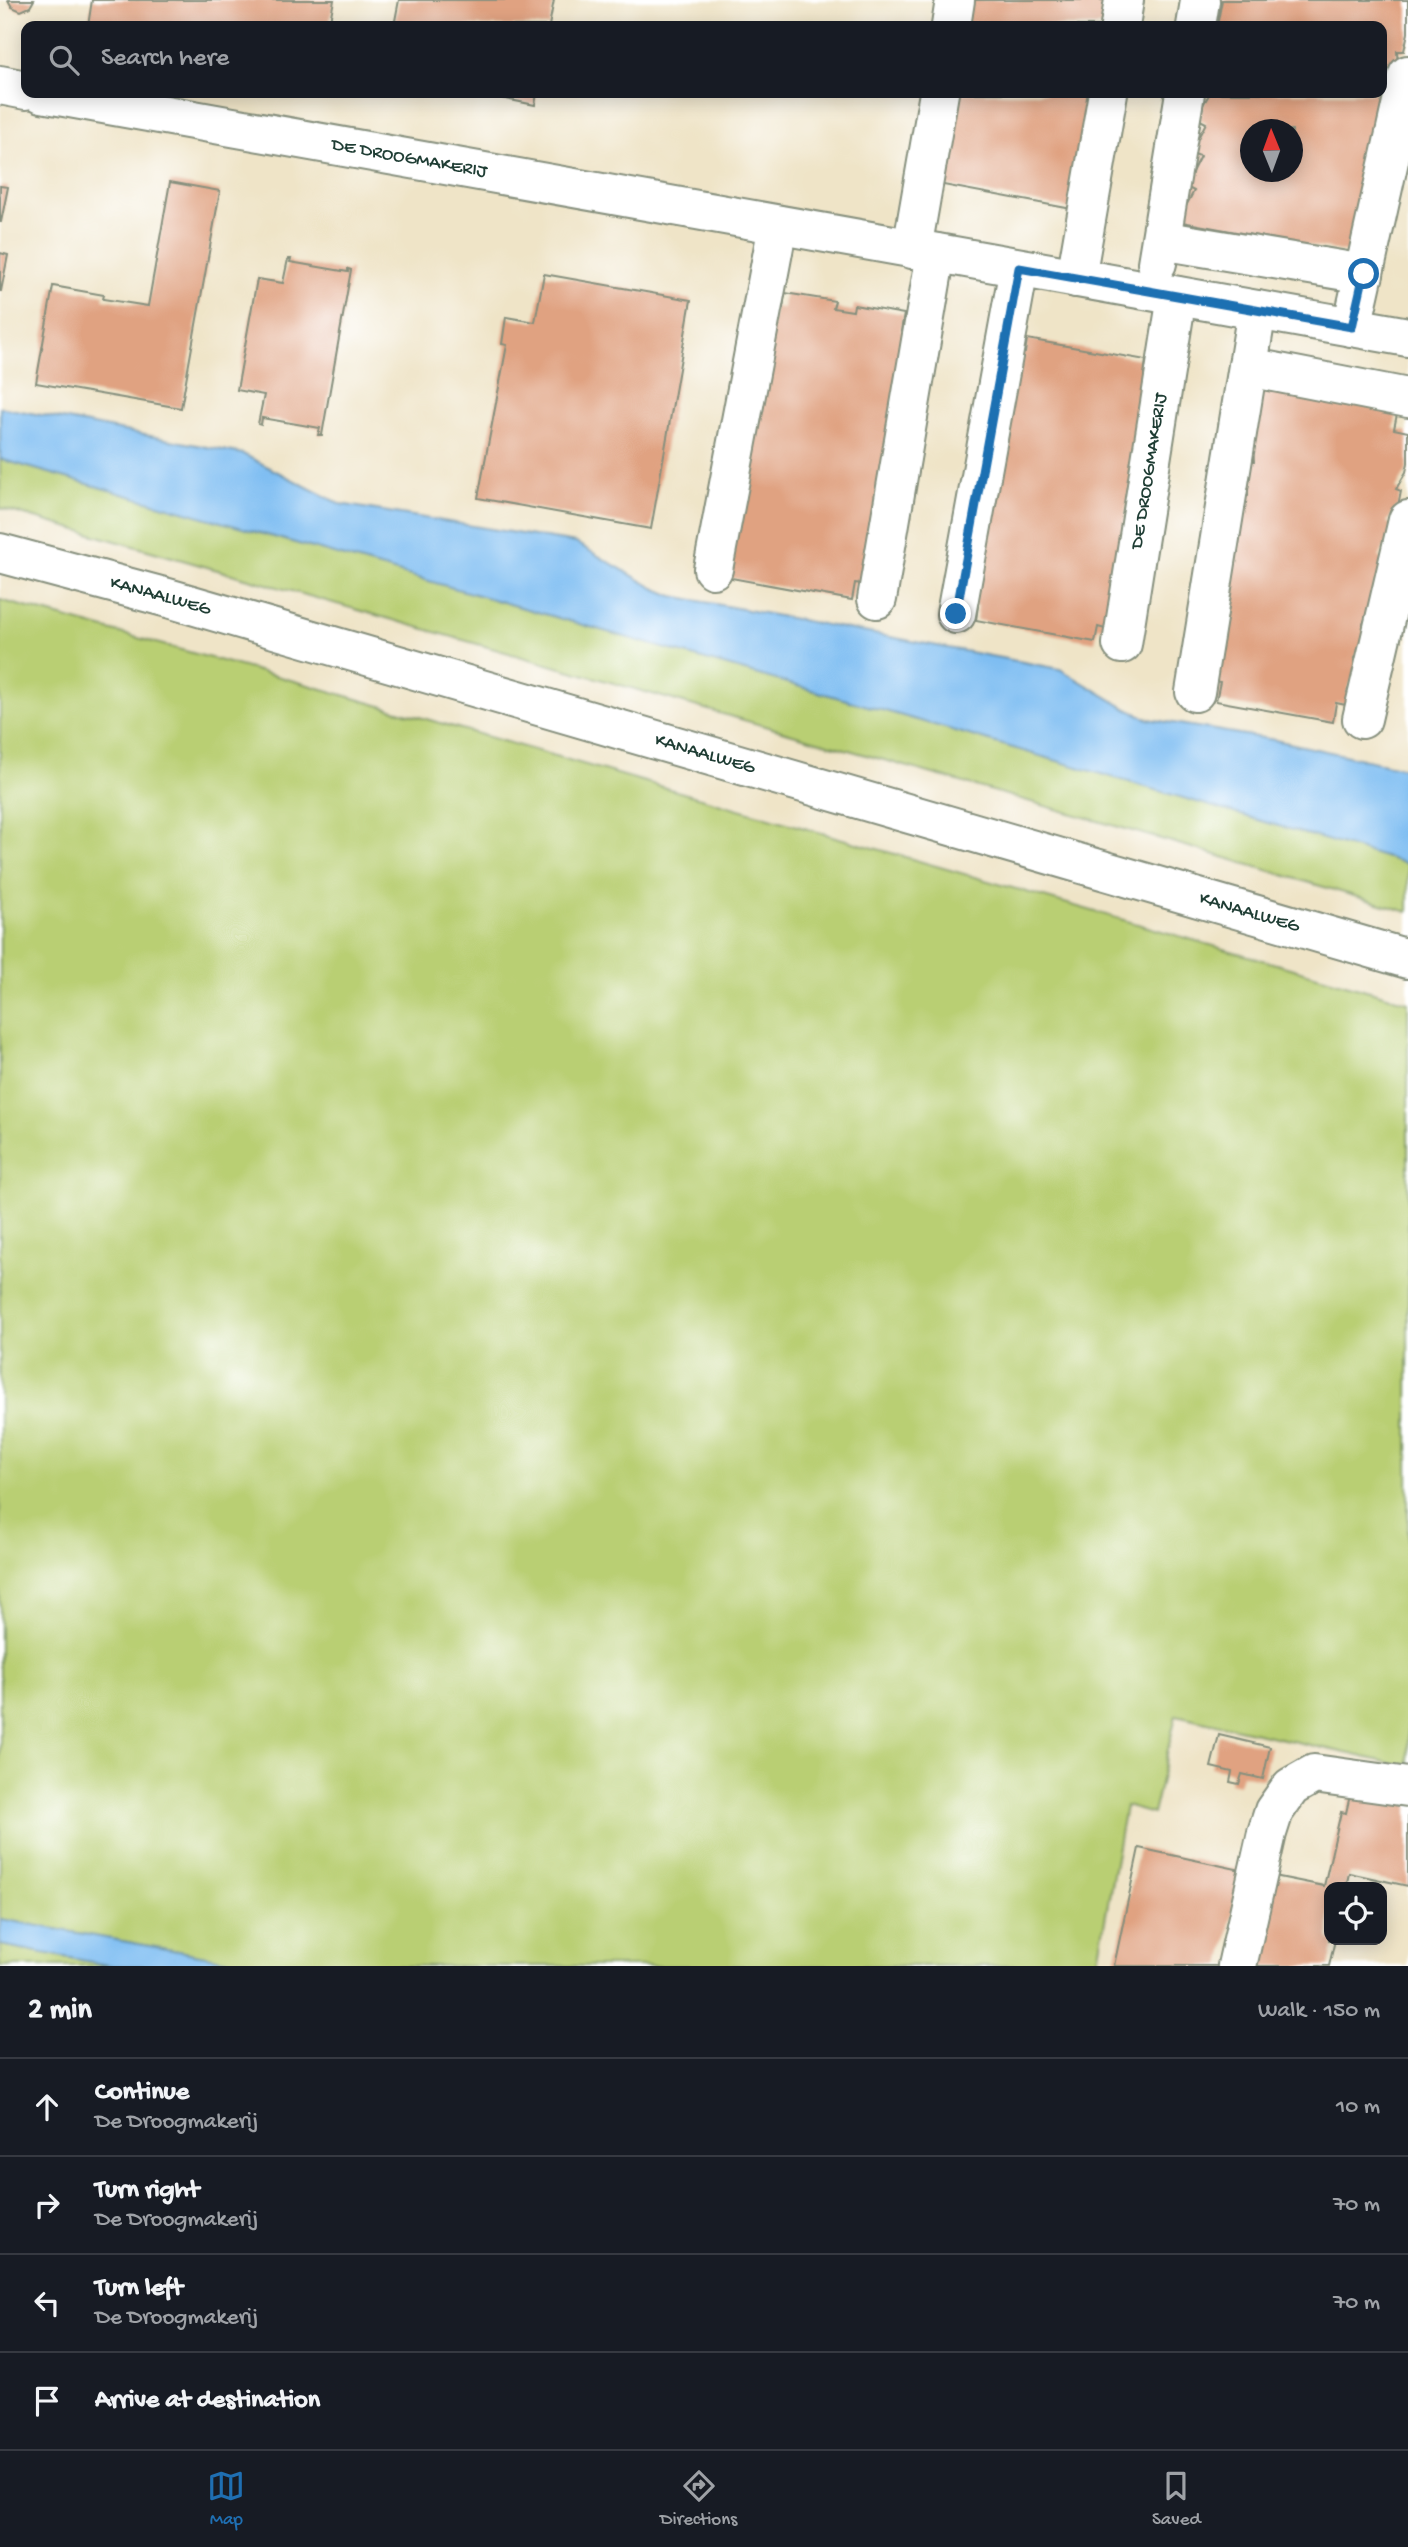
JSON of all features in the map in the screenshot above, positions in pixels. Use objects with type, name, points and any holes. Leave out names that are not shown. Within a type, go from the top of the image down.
[{"type":"street","points":[[952,21],[955,0]]},
{"type":"street","points":[[1120,21],[1124,0]]},
{"type":"street","points":[[1197,21],[1200,1]]},
{"type":"street","points":[[1352,327],[1408,75]]},
{"type":"street","points":[[0,85],[21,89]]},
{"type":"street","name":"DE DROOGMAKERIJ","points":[[70,98],[1408,337]]},
{"type":"street","points":[[877,599],[924,251],[939,98]]},
{"type":"street","points":[[1076,278],[1107,98]]},
{"type":"street","name":"DE DROOGMAKERIJ","points":[[1122,645],[1165,294],[1161,240],[1184,98]]},
{"type":"street","points":[[713,569],[778,225]]},
{"type":"street","points":[[1161,240],[1364,274]]},
{"type":"street","points":[[956,614],[1019,268]]},
{"type":"street","points":[[1195,692],[1257,310]]},
{"type":"street","points":[[1248,367],[1408,398]]},
{"type":"street","points":[[1362,719],[1408,520]]},
{"type":"street","name":"KANAALWEG","points":[[0,553],[169,598],[1408,959]]},
{"type":"street","points":[[1237,1966],[1267,1833],[1283,1797],[1302,1779],[1314,1774],[1408,1787]]},
{"type":"green space","points":[[0,459],[945,728],[1408,864],[1408,912],[0,508]]},
{"type":"green space","points":[[0,600],[298,682],[1408,1002],[1408,1767],[1176,1715],[1153,1814],[1125,1806],[1097,1966],[261,1966],[0,1919]]},
{"type":"green space","points":[[0,1945],[113,1966],[0,1966]]},
{"type":"water","points":[[0,407],[243,454],[340,504],[576,543],[673,596],[1060,669],[1149,719],[1275,740],[1408,769],[1408,864],[945,728],[0,459]]},
{"type":"water","points":[[0,1919],[261,1966],[113,1966],[0,1945]]},
{"type":"building","points":[[8,0],[34,0],[30,7],[21,11],[12,7]]},
{"type":"building","points":[[92,0],[334,0],[330,21],[89,21]]},
{"type":"building","points":[[399,0],[554,0],[550,21],[395,21]]},
{"type":"building","points":[[971,0],[1110,0],[1106,21],[967,21]]},
{"type":"building","points":[[1222,0],[1408,0],[1408,33],[1404,51],[1397,51],[1398,70],[1355,254],[1182,222],[1185,208],[1194,191],[1188,188],[1191,174],[1200,156],[1194,154],[1197,140],[1206,123],[1200,120],[1207,98],[1387,98],[1387,21],[1218,21]]},
{"type":"building","points":[[501,98],[536,98],[535,105]]},
{"type":"building","points":[[953,98],[1092,98],[1072,209],[938,184]]},
{"type":"building","points":[[170,182],[220,191],[181,408],[36,383],[53,286],[104,295],[103,299],[148,306]]},
{"type":"building","points":[[0,186],[8,187],[1,222],[0,222]]},
{"type":"building","points":[[0,253],[8,255],[1,291],[0,291]]},
{"type":"building","points":[[288,259],[291,259],[290,262],[348,272],[348,269],[351,270],[322,435],[318,435],[320,428],[262,418],[261,425],[258,424],[264,395],[237,390],[257,279],[283,283]]},
{"type":"building","points":[[544,274],[691,300],[651,529],[478,498],[507,345],[502,344],[506,317],[535,322]]},
{"type":"building","points":[[785,293],[835,301],[833,308],[853,311],[854,305],[904,314],[901,331],[908,332],[863,584],[855,583],[852,600],[726,577],[775,307],[783,308]]},
{"type":"building","points":[[1027,339],[1146,360],[1144,375],[1151,376],[1105,629],[1098,627],[1095,642],[976,620],[978,606],[971,604],[1017,352],[1025,353]]},
{"type":"building","points":[[1261,384],[1398,409],[1394,429],[1408,432],[1406,472],[1396,489],[1401,491],[1398,506],[1387,522],[1393,526],[1379,557],[1385,560],[1372,590],[1377,593],[1363,624],[1367,626],[1365,641],[1355,658],[1361,661],[1347,692],[1353,695],[1351,706],[1336,703],[1333,722],[1216,701],[1220,682],[1208,680],[1228,565],[1235,565],[1233,545],[1236,530],[1241,530],[1241,497],[1248,496],[1247,463],[1254,461],[1252,442]]},
{"type":"building","points":[[1219,1735],[1270,1747],[1263,1779],[1242,1774],[1239,1784],[1230,1782],[1232,1772],[1211,1767]]},
{"type":"building","points":[[1351,1791],[1408,1803],[1408,1886],[1349,1873],[1347,1882],[1325,1882],[1341,1812],[1346,1813]]},
{"type":"building","points":[[1139,1848],[1241,1870],[1221,1966],[1114,1966]]},
{"type":"building","points":[[1274,1876],[1324,1886],[1324,1945],[1334,1945],[1329,1966],[1254,1966]]},
{"type":"route","points":[[956,614],[1019,268],[1352,327],[1364,274]]}]
